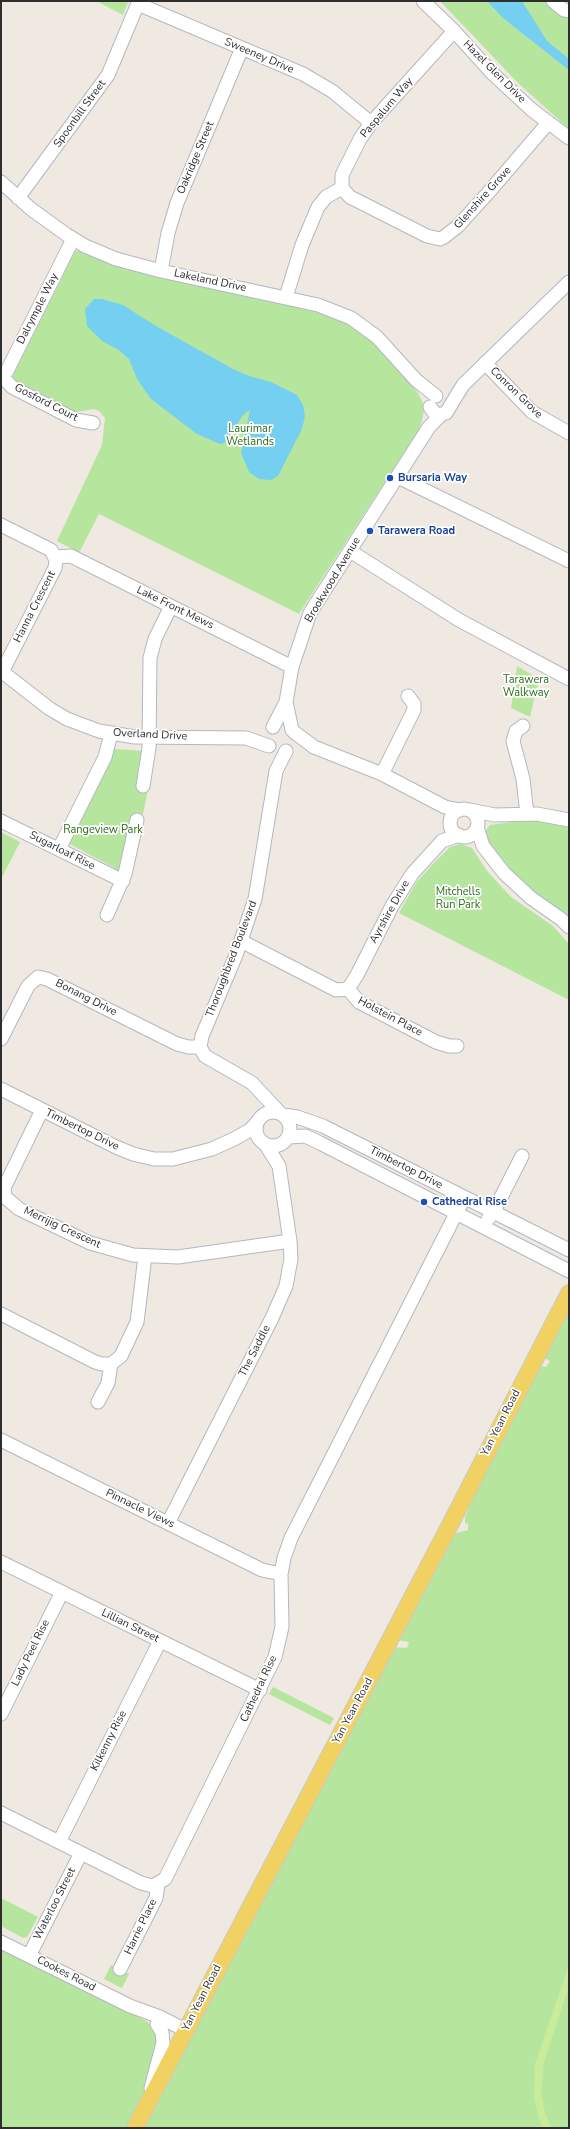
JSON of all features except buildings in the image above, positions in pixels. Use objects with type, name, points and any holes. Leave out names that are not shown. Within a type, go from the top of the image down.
[{"type":"main road","name":"Yan Yean Road","points":[[134,2128],[451,1523],[569,1293]]},
{"type":"street","name":"Hazel Glen Drive","points":[[423,1],[454,31],[492,73],[548,123],[569,138]]},
{"type":"street","points":[[553,1],[564,10],[569,11]]},
{"type":"street","name":"Sweeney Drive","points":[[138,3],[317,82],[332,91],[371,123]]},
{"type":"street","name":"Spoonbill Street","points":[[18,198],[108,75],[138,3]]},
{"type":"street","name":"Paspalum Way","points":[[342,188],[341,179],[345,169],[360,139],[371,123],[454,31]]},
{"type":"street","name":"Oakridge Street","points":[[161,271],[168,233],[177,203],[242,48]]},
{"type":"street","name":"Glenshire Grove","points":[[342,188],[350,197],[427,236],[440,239],[444,237],[478,204],[548,123]]},
{"type":"street","name":"Lakeland Drive","points":[[1,182],[50,224],[73,239],[116,259],[161,271],[286,297],[335,310],[364,325],[377,337],[438,404]]},
{"type":"street","points":[[286,297],[302,245],[318,207],[326,197],[342,188]]},
{"type":"street","name":"Dalrymple Way","points":[[2,376],[9,366],[73,239]]},
{"type":"street","name":"Brookwood Avenue","points":[[272,728],[286,702],[292,667],[310,612],[429,428],[438,404],[463,385],[569,282]]},
{"type":"street","name":"Conron Grove","points":[[485,363],[532,412],[569,433]]},
{"type":"street","name":"Gosford Court","points":[[2,376],[12,387],[76,420],[93,423]]},
{"type":"street","points":[[398,477],[569,561]]},
{"type":"street","name":"Hanna Crescent","points":[[1,525],[48,548],[56,557],[55,568],[2,671]]},
{"type":"street","points":[[350,551],[465,623],[569,678]]},
{"type":"street","name":"Lake Front Mews","points":[[56,557],[71,556],[292,667]]},
{"type":"street","points":[[143,786],[149,737],[150,658],[155,639],[171,606]]},
{"type":"street","name":"Overland Drive","points":[[2,671],[36,699],[68,719],[111,734],[149,737],[246,738],[271,748]]},
{"type":"street","points":[[382,774],[414,710],[414,704],[408,696]]},
{"type":"street","name":"Brookwood Avenue","points":[[286,702],[293,731]]},
{"type":"street","points":[[314,748],[288,750],[282,752],[271,748],[267,737],[272,728],[285,725],[314,748],[382,774],[445,807],[495,816]]},
{"type":"street","points":[[523,726],[516,731],[513,741],[523,779],[527,814]]},
{"type":"street","name":"Overland Drive","points":[[246,738],[272,728]]},
{"type":"street","points":[[288,750],[295,741],[293,731]]},
{"type":"street","points":[[59,849],[105,757],[111,734]]},
{"type":"street","name":"Thoroughbred Boulevard","points":[[271,748],[276,772]]},
{"type":"street","name":"Thoroughbred Boulevard","points":[[200,1047],[206,1025],[241,941],[258,884],[276,772],[288,750]]},
{"type":"street","points":[[434,802],[446,814],[452,829],[462,836],[483,846]]},
{"type":"street","points":[[450,823],[453,814],[465,810],[476,816],[477,826],[483,846],[504,873],[518,887],[569,927]]},
{"type":"street","points":[[462,836],[472,834],[477,826],[485,819],[495,816],[527,814],[553,816],[569,820]]},
{"type":"street","points":[[107,915],[123,882],[137,820]]},
{"type":"street","name":"Sugarloaf Rise","points":[[1,821],[123,882]]},
{"type":"street","name":"Ayrshire Drive","points":[[348,990],[402,888],[425,858],[442,841],[450,823]]},
{"type":"street","name":"Ayrshire Drive","points":[[442,841],[462,836]]},
{"type":"street","name":"Holstein Place","points":[[241,941],[336,990],[348,990],[359,1002],[436,1042],[449,1046],[457,1046]]},
{"type":"street","name":"Bonang Drive","points":[[1,1039],[28,986],[38,977],[47,979],[177,1044],[188,1047],[200,1047]]},
{"type":"street","points":[[200,1047],[204,1056],[245,1079],[259,1090],[271,1105],[290,1122],[291,1133],[288,1139],[278,1146],[264,1144],[256,1132],[259,1119],[259,1090]]},
{"type":"street","name":"Timbertop Drive","points":[[1,1089],[116,1147],[133,1154],[154,1159],[173,1159],[193,1155],[234,1140],[250,1130],[259,1119]]},
{"type":"street","name":"Merrijig Crescent","points":[[42,1110],[6,1180],[4,1192],[5,1197],[19,1209],[90,1243],[117,1252],[145,1256],[194,1255],[290,1241]]},
{"type":"street","points":[[259,1119],[270,1112],[282,1114]]},
{"type":"street","name":"Timbertop Drive","points":[[282,1114],[304,1119],[323,1126],[569,1250]]},
{"type":"street","name":"Timbertop Drive","points":[[288,1139],[300,1136],[312,1139],[569,1271]]},
{"type":"street","name":"The Saddle","points":[[168,1523],[280,1301],[290,1268],[290,1241],[279,1166],[282,1151],[288,1139]]},
{"type":"street","name":"Timbertop Drive","points":[[234,1140],[264,1144]]},
{"type":"street","name":"The Saddle","points":[[264,1144],[279,1166]]},
{"type":"street","points":[[483,1226],[493,1213],[522,1156]]},
{"type":"street","name":"Cathedral Rise","points":[[158,1885],[168,1875],[275,1657],[280,1638],[282,1615],[281,1574],[284,1558],[291,1538],[464,1198]]},
{"type":"street","points":[[1,1314],[96,1362],[111,1364],[121,1356],[137,1322],[145,1256]]},
{"type":"street","points":[[98,1402],[108,1383],[111,1364]]},
{"type":"street","name":"Pinnacle Views","points":[[1,1440],[262,1570],[281,1574]]},
{"type":"street","name":"Lillian Street","points":[[1,1562],[260,1690]]},
{"type":"street","name":"Lady Peel Rise","points":[[1,1714],[62,1592]]},
{"type":"street","name":"Kilkenny Rise","points":[[59,1842],[160,1641]]},
{"type":"street","points":[[1,1813],[141,1883],[158,1885]]},
{"type":"street","name":"Waterloo Street","points":[[29,1956],[81,1853]]},
{"type":"street","name":"Harrie Place","points":[[120,1969],[156,1898],[158,1885]]},
{"type":"street","name":"Cookes Road","points":[[1,1942],[130,2006],[155,2015],[184,2034]]},
{"type":"street","name":"Cookes Road","points":[[130,2006],[157,2024],[184,2034]]},
{"type":"street","points":[[150,2099],[163,2043],[162,2032],[157,2024]]},
{"type":"green space","points":[[96,1],[125,1],[128,2],[123,15]]},
{"type":"green space","points":[[440,1],[545,1],[556,12],[569,19],[569,129],[518,83]]},
{"type":"green space","name":"Laurimar Wetlands","points":[[75,251],[82,251],[339,316],[378,346],[418,393],[425,407],[420,428],[299,614],[99,514],[79,553],[57,541],[102,445],[105,418],[99,411],[94,409],[76,412],[16,384],[11,379]]},
{"type":"green space","name":"Tarawera Walkway","points":[[517,666],[539,679],[530,717],[511,708]]},
{"type":"green space","name":"Rangeview Park","points":[[114,749],[144,751],[148,789],[142,819],[123,867],[118,870],[68,843]]},
{"type":"green space","name":"Mitchells Run Park","points":[[535,819],[569,826],[569,920],[524,887],[481,836],[490,825]]},
{"type":"green space","points":[[1,832],[20,842],[1,879]]},
{"type":"green space","name":"Mitchells Run Park","points":[[461,844],[472,848],[487,871],[511,897],[553,926],[569,944],[569,1000],[399,913],[416,883],[432,865],[450,847]]},
{"type":"green space","points":[[569,1306],[569,2128],[140,2128],[391,1647],[407,1648],[409,1642],[398,1640],[453,1534],[468,1530],[468,1524],[465,1523],[465,1518],[482,1474],[539,1366],[546,1367],[550,1361],[544,1358]]},
{"type":"green space","points":[[273,1687],[334,1718],[330,1725],[269,1694]]},
{"type":"green space","points":[[1,1898],[38,1917],[27,1937],[23,1938],[1,1926]]},
{"type":"green space","points":[[1,1947],[145,2020],[154,2028],[160,2037],[152,2073],[130,2128],[1,2128]]},
{"type":"green space","points":[[111,1965],[129,1974],[122,1988],[104,1979]]},
{"type":"green space","points":[[569,1965],[569,1986],[544,2062],[541,2093],[544,2109],[551,2128],[542,2128],[534,2099],[535,2064]]},
{"type":"water","points":[[487,1],[522,1],[547,41],[569,59],[569,70],[503,18]]},
{"type":"water","points":[[94,299],[102,299],[123,305],[156,326],[233,369],[249,376],[271,382],[297,395],[303,405],[305,416],[302,429],[278,476],[271,480],[259,479],[249,472],[241,453],[250,410],[244,414],[224,443],[220,444],[197,434],[151,399],[137,379],[129,359],[119,350],[102,341],[87,326],[85,309]]},
{"type":"place","name":"Bursaria Way","points":[[390,478]]},
{"type":"place","name":"Tarawera Road","points":[[370,531]]},
{"type":"place","name":"Cathedral Rise","points":[[424,1202]]}]
